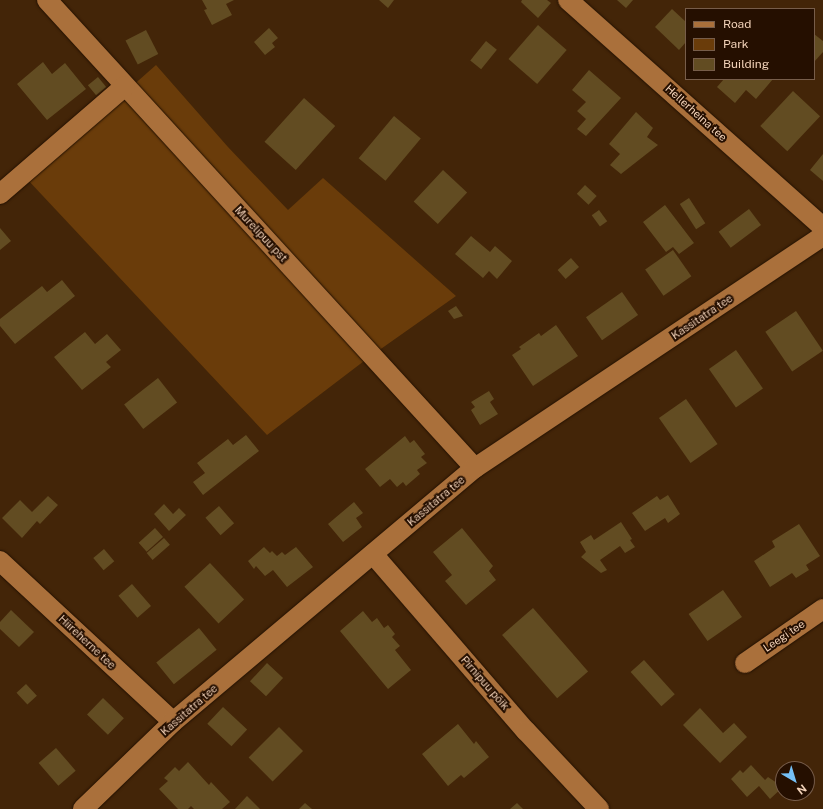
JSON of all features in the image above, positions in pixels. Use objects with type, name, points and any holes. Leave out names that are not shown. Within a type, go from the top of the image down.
[{"type":"street","name":"Murelipuu pst","points":[[47,0],[475,468]]},
{"type":"street","name":"Hellerheina tee","points":[[568,0],[823,227]]},
{"type":"street","points":[[0,194],[125,86]]},
{"type":"street","name":"Kassitatra tee","points":[[83,809],[173,722],[475,468],[823,236]]},
{"type":"street","name":"Pirnipuu põik","points":[[373,554],[526,731],[599,809]]},
{"type":"street","name":"Hiireherne tee","points":[[0,561],[173,722]]},
{"type":"street","name":"Leegi tee","points":[[745,663],[823,609]]},
{"type":"green space","points":[[156,65],[228,147],[288,210],[323,178],[456,296],[368,358],[267,435],[27,179]]},
{"type":"building","points":[[202,0],[234,0],[226,4],[232,15],[212,25],[204,10],[207,9]]},
{"type":"building","points":[[379,0],[394,0],[388,8]]},
{"type":"building","points":[[522,0],[547,0],[551,3],[538,18],[521,2]]},
{"type":"building","points":[[617,0],[633,0],[626,8]]},
{"type":"building","points":[[672,9],[685,21],[685,43],[679,50],[655,27]]},
{"type":"building","points":[[538,25],[567,50],[537,84],[508,59]]},
{"type":"building","points":[[269,28],[278,38],[272,43],[275,47],[265,55],[254,42]]},
{"type":"building","points":[[146,30],[158,54],[138,64],[126,40]]},
{"type":"building","points":[[815,35],[823,41],[823,52],[815,61]]},
{"type":"building","points":[[486,41],[497,50],[481,69],[470,60]]},
{"type":"building","points":[[43,62],[52,74],[65,63],[86,89],[47,120],[17,84]]},
{"type":"building","points":[[589,70],[621,98],[586,136],[577,129],[586,119],[577,111],[586,102],[572,90]]},
{"type":"building","points":[[98,77],[106,87],[96,95],[88,85]]},
{"type":"building","points":[[723,80],[772,80],[756,99],[746,90],[735,103],[717,87]]},
{"type":"building","points":[[793,91],[820,116],[787,151],[760,126]]},
{"type":"building","points":[[304,98],[335,126],[296,170],[265,142]]},
{"type":"building","points":[[636,112],[653,128],[647,137],[658,145],[621,174],[610,165],[620,154],[609,144]]},
{"type":"building","points":[[394,116],[421,138],[385,181],[359,158]]},
{"type":"building","points":[[823,154],[823,181],[810,170]]},
{"type":"building","points":[[443,170],[467,193],[438,224],[414,201]]},
{"type":"building","points":[[585,185],[597,196],[589,205],[577,194]]},
{"type":"building","points":[[689,198],[705,223],[696,229],[680,204]]},
{"type":"building","points":[[665,205],[694,243],[679,254],[673,247],[666,252],[643,222]]},
{"type":"building","points":[[749,209],[761,225],[731,248],[719,232]]},
{"type":"building","points":[[599,210],[607,221],[600,227],[592,215]]},
{"type":"building","points":[[0,228],[11,241],[0,250]]},
{"type":"building","points":[[471,236],[490,252],[495,246],[512,261],[497,279],[489,271],[483,278],[455,254]]},
{"type":"building","points":[[673,250],[691,276],[664,296],[645,270]]},
{"type":"building","points":[[571,258],[579,267],[566,279],[558,270]]},
{"type":"building","points":[[62,280],[75,296],[15,344],[0,326],[0,319],[42,286],[47,292]]},
{"type":"building","points":[[622,292],[638,315],[602,340],[586,317]]},
{"type":"building","points":[[456,306],[463,316],[454,319],[448,311]]},
{"type":"building","points":[[796,311],[823,351],[792,371],[765,332]]},
{"type":"building","points":[[556,325],[578,356],[533,386],[512,355],[521,349],[519,347],[539,333],[541,336]]},
{"type":"building","points":[[85,332],[95,344],[107,334],[121,350],[106,362],[111,367],[82,390],[54,357]]},
{"type":"building","points":[[736,350],[763,389],[736,407],[709,369]]},
{"type":"building","points":[[158,378],[177,402],[143,429],[124,404]]},
{"type":"building","points":[[489,391],[494,399],[490,402],[498,414],[480,425],[471,410],[475,407],[471,402]]},
{"type":"building","points":[[686,399],[718,444],[691,463],[659,418]]},
{"type":"building","points":[[246,435],[259,451],[203,495],[193,482],[205,473],[197,463],[228,439],[233,445]]},
{"type":"building","points":[[405,436],[410,443],[414,440],[425,454],[421,457],[427,463],[417,470],[420,474],[406,486],[403,482],[397,487],[390,479],[380,487],[365,469]]},
{"type":"building","points":[[668,495],[680,514],[668,523],[665,518],[645,531],[632,513],[657,496],[660,500]]},
{"type":"building","points":[[48,496],[58,505],[40,524],[37,521],[22,538],[2,518],[20,500],[32,512]]},
{"type":"building","points":[[354,502],[363,513],[356,518],[362,527],[343,542],[328,524]]},
{"type":"building","points":[[164,504],[173,514],[179,508],[186,515],[169,531],[154,514]]},
{"type":"building","points":[[219,506],[234,523],[221,535],[205,518]]},
{"type":"building","points":[[621,522],[632,539],[630,540],[635,547],[625,553],[620,546],[600,560],[607,570],[601,573],[581,557],[586,552],[580,542],[591,535],[594,540]]},
{"type":"building","points":[[799,524],[820,556],[806,565],[809,570],[796,578],[792,573],[770,587],[754,561],[775,547],[772,541]]},
{"type":"building","points":[[155,528],[163,537],[147,552],[139,543]]},
{"type":"building","points":[[462,528],[493,566],[489,571],[496,580],[466,605],[445,581],[452,575],[433,552]]},
{"type":"building","points":[[164,538],[170,545],[153,560],[147,553]]},
{"type":"building","points":[[264,547],[270,553],[272,551],[277,556],[282,552],[285,555],[296,547],[313,567],[287,587],[273,570],[265,576],[256,566],[254,569],[248,561]]},
{"type":"building","points":[[104,549],[114,561],[104,570],[93,558]]},
{"type":"building","points":[[210,563],[244,600],[219,623],[184,587]]},
{"type":"building","points":[[132,584],[151,606],[137,618],[118,596]]},
{"type":"building","points":[[723,590],[742,617],[708,641],[689,614]]},
{"type":"building","points":[[533,608],[588,671],[557,698],[502,635]]},
{"type":"building","points":[[11,610],[34,632],[19,647],[0,629],[0,622]]},
{"type":"building","points":[[363,611],[372,622],[377,618],[384,628],[388,625],[395,634],[392,637],[400,646],[395,650],[411,670],[388,689],[340,631]]},
{"type":"building","points":[[199,628],[217,650],[174,684],[156,663]]},
{"type":"building","points":[[644,660],[675,694],[661,706],[631,672]]},
{"type":"building","points":[[267,663],[283,678],[266,696],[250,681]]},
{"type":"building","points":[[26,684],[37,696],[27,705],[16,693]]},
{"type":"building","points":[[103,698],[124,718],[108,735],[87,715]]},
{"type":"building","points":[[223,707],[247,730],[231,746],[207,724]]},
{"type":"building","points":[[700,708],[723,733],[734,723],[747,737],[720,763],[683,725]]},
{"type":"building","points":[[458,724],[474,744],[476,741],[489,757],[464,778],[461,775],[448,786],[422,754]]},
{"type":"building","points":[[279,727],[303,751],[273,781],[249,757]]},
{"type":"building","points":[[56,748],[76,771],[58,786],[39,763]]},
{"type":"building","points":[[188,762],[209,785],[211,782],[230,802],[222,809],[194,809],[191,806],[188,809],[178,809],[159,789],[168,781],[164,778],[175,767],[179,771]]},
{"type":"building","points":[[751,765],[765,780],[768,777],[775,782],[775,794],[770,799],[759,786],[747,797],[731,779],[740,770],[743,773]]},
{"type":"building","points":[[247,796],[260,809],[235,809]]},
{"type":"building","points":[[305,803],[312,809],[299,809]]},
{"type":"building","points":[[517,803],[523,809],[510,809]]}]
